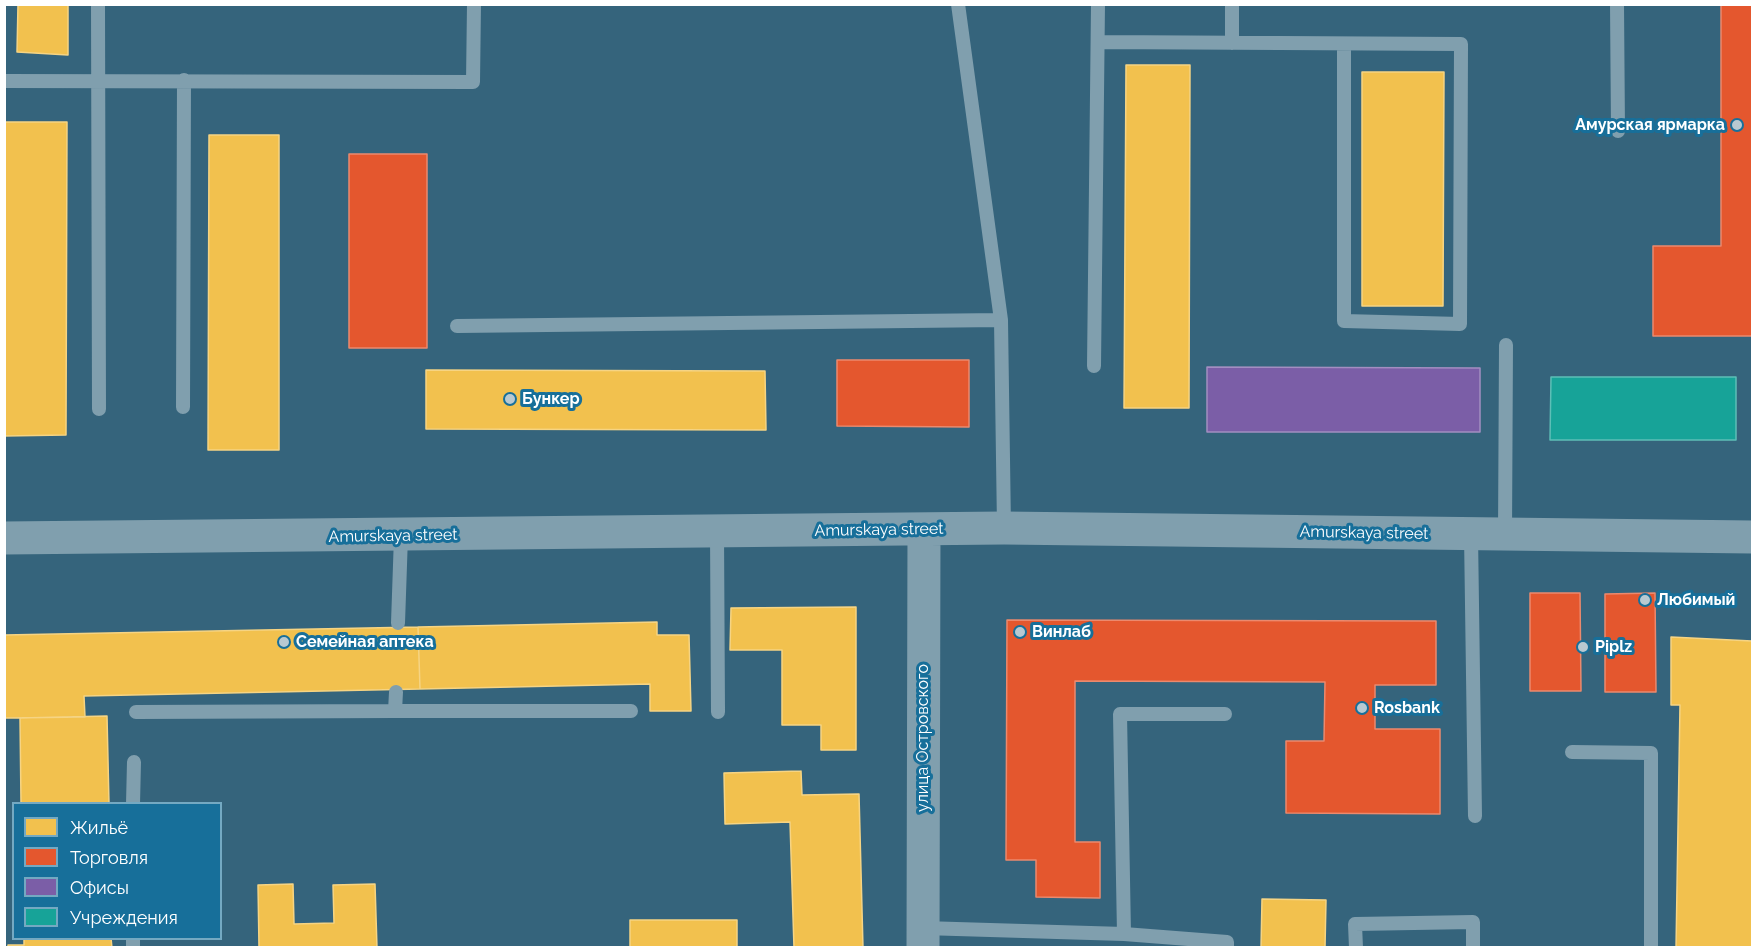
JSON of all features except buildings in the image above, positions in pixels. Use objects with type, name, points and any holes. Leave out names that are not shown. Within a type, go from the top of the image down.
[{"type":"street","name":"Amurskaya street","points":[[4,538],[401,536],[1004,528],[1752,537]]},
{"type":"street","name":"улица Островского","points":[[923,938],[924,529]]},
{"type":"lane","points":[[98,4],[99,409]]},
{"type":"lane","points":[[4,81],[473,82],[474,4]]},
{"type":"lane","points":[[958,4],[1001,320],[1004,528]]},
{"type":"lane","points":[[1094,366],[1098,4]]},
{"type":"lane","points":[[1232,4],[1232,43]]},
{"type":"lane","points":[[1617,4],[1618,131]]},
{"type":"lane","points":[[1098,42],[1461,44],[1460,324],[1344,321],[1344,44]]},
{"type":"lane","points":[[183,407],[184,80]]},
{"type":"lane","points":[[457,326],[1001,320]]},
{"type":"lane","points":[[1505,534],[1506,345]]},
{"type":"lane","points":[[717,532],[718,712]]},
{"type":"lane","points":[[1471,534],[1475,816]]},
{"type":"lane","points":[[398,623],[401,536]]},
{"type":"lane","points":[[395,711],[396,692]]},
{"type":"lane","points":[[136,712],[631,711]]},
{"type":"lane","points":[[1124,934],[1120,714],[1225,714]]},
{"type":"lane","points":[[1572,752],[1651,753],[1651,948]]},
{"type":"lane","points":[[133,802],[134,762]]},
{"type":"lane","points":[[1356,948],[1355,924],[1473,922],[1473,948]]},
{"type":"lane","points":[[923,938],[1124,934],[1227,942],[1227,948]]},
{"type":"place","name":"Амурская ярмарка","points":[[1737,125]]},
{"type":"place","name":"Бункер","points":[[510,399]]},
{"type":"place","name":"Любимый","points":[[1645,600]]},
{"type":"place","name":"Винлаб","points":[[1020,632]]},
{"type":"place","name":"Семейная аптека","points":[[284,642]]},
{"type":"place","name":"Piplz","points":[[1583,647]]},
{"type":"place","name":"Rosbank","points":[[1362,708]]}]
